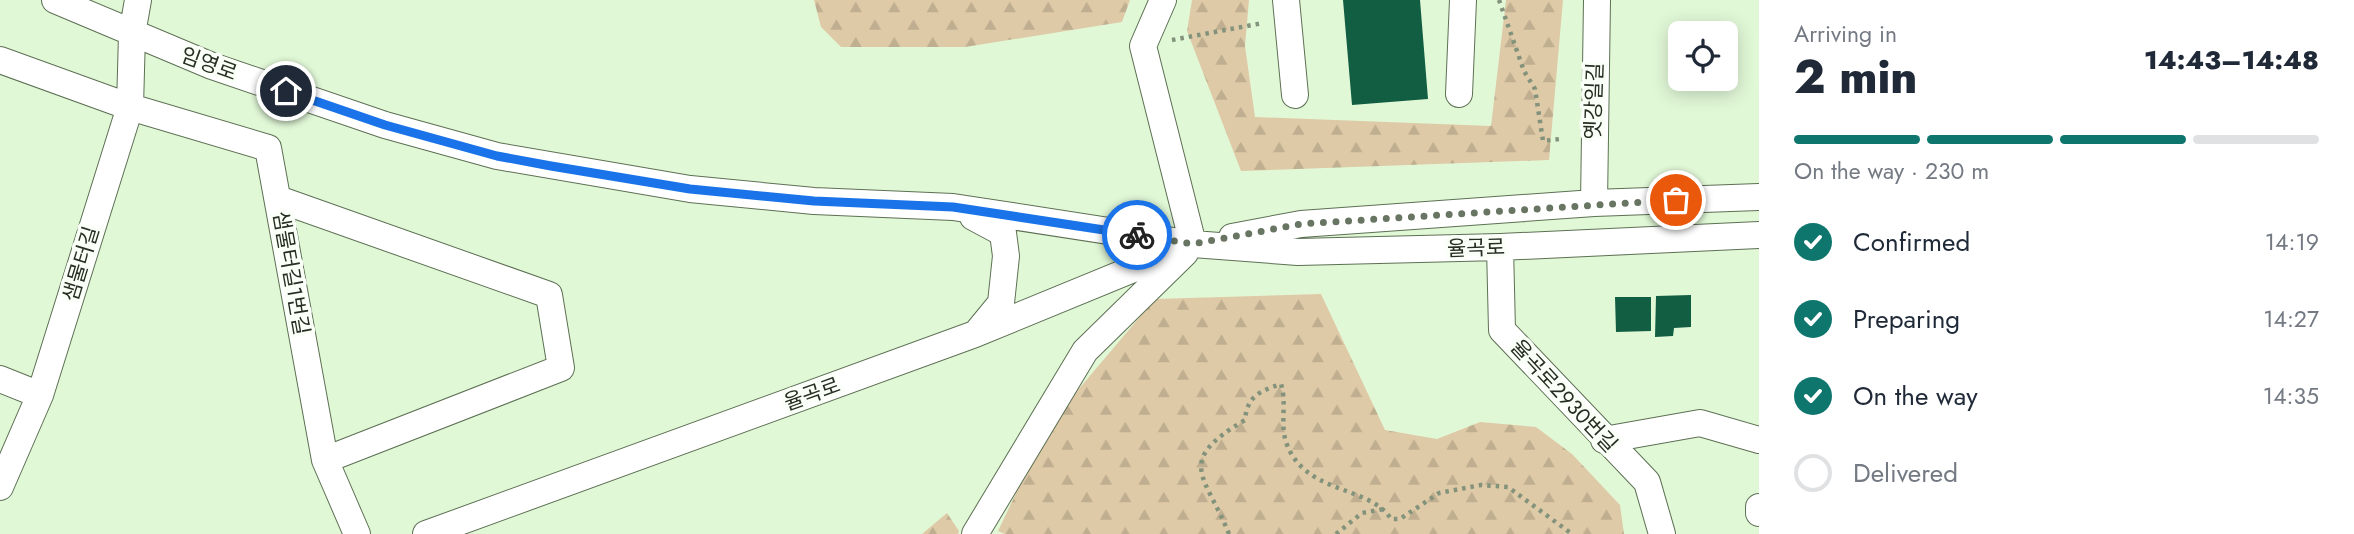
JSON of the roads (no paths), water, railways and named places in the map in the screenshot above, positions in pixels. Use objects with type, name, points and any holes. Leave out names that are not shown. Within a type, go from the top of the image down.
[{"type":"street","name":"임영로","points":[[55,0],[212,66],[385,125],[497,156],[690,189],[814,201],[953,207],[1193,244]]},
{"type":"street","name":"샘물터길","points":[[0,487],[40,395],[130,107],[132,34],[138,0]]},
{"type":"street","points":[[975,534],[1085,351],[1193,244],[1143,46],[1163,0]]},
{"type":"street","points":[[1459,94],[1463,0]]},
{"type":"street","name":"옛강일길","points":[[1594,203],[1597,0]]},
{"type":"street","points":[[1287,9],[1295,95]]},
{"type":"street","points":[[0,60],[130,107]]},
{"type":"street","name":"샘물터길1번길","points":[[130,107],[268,148],[325,460],[357,534]]},
{"type":"street","name":"율곡로","points":[[426,534],[975,334],[1193,244],[1301,224],[1594,203],[1759,197]]},
{"type":"street","points":[[278,199],[550,295],[561,368],[325,460]]},
{"type":"street","points":[[953,207],[1003,233],[1006,256],[1001,303],[975,334]]},
{"type":"street","name":"율곡로","points":[[1193,244],[1298,252],[1500,247],[1759,235]]},
{"type":"street","name":"율곡로2930번길","points":[[1500,247],[1502,330],[1604,440],[1647,482],[1662,534]]},
{"type":"street","points":[[0,379],[40,395]]},
{"type":"street","points":[[1604,440],[1700,423],[1759,440]]},
{"type":"street","points":[[1759,507],[1759,513]]}]
